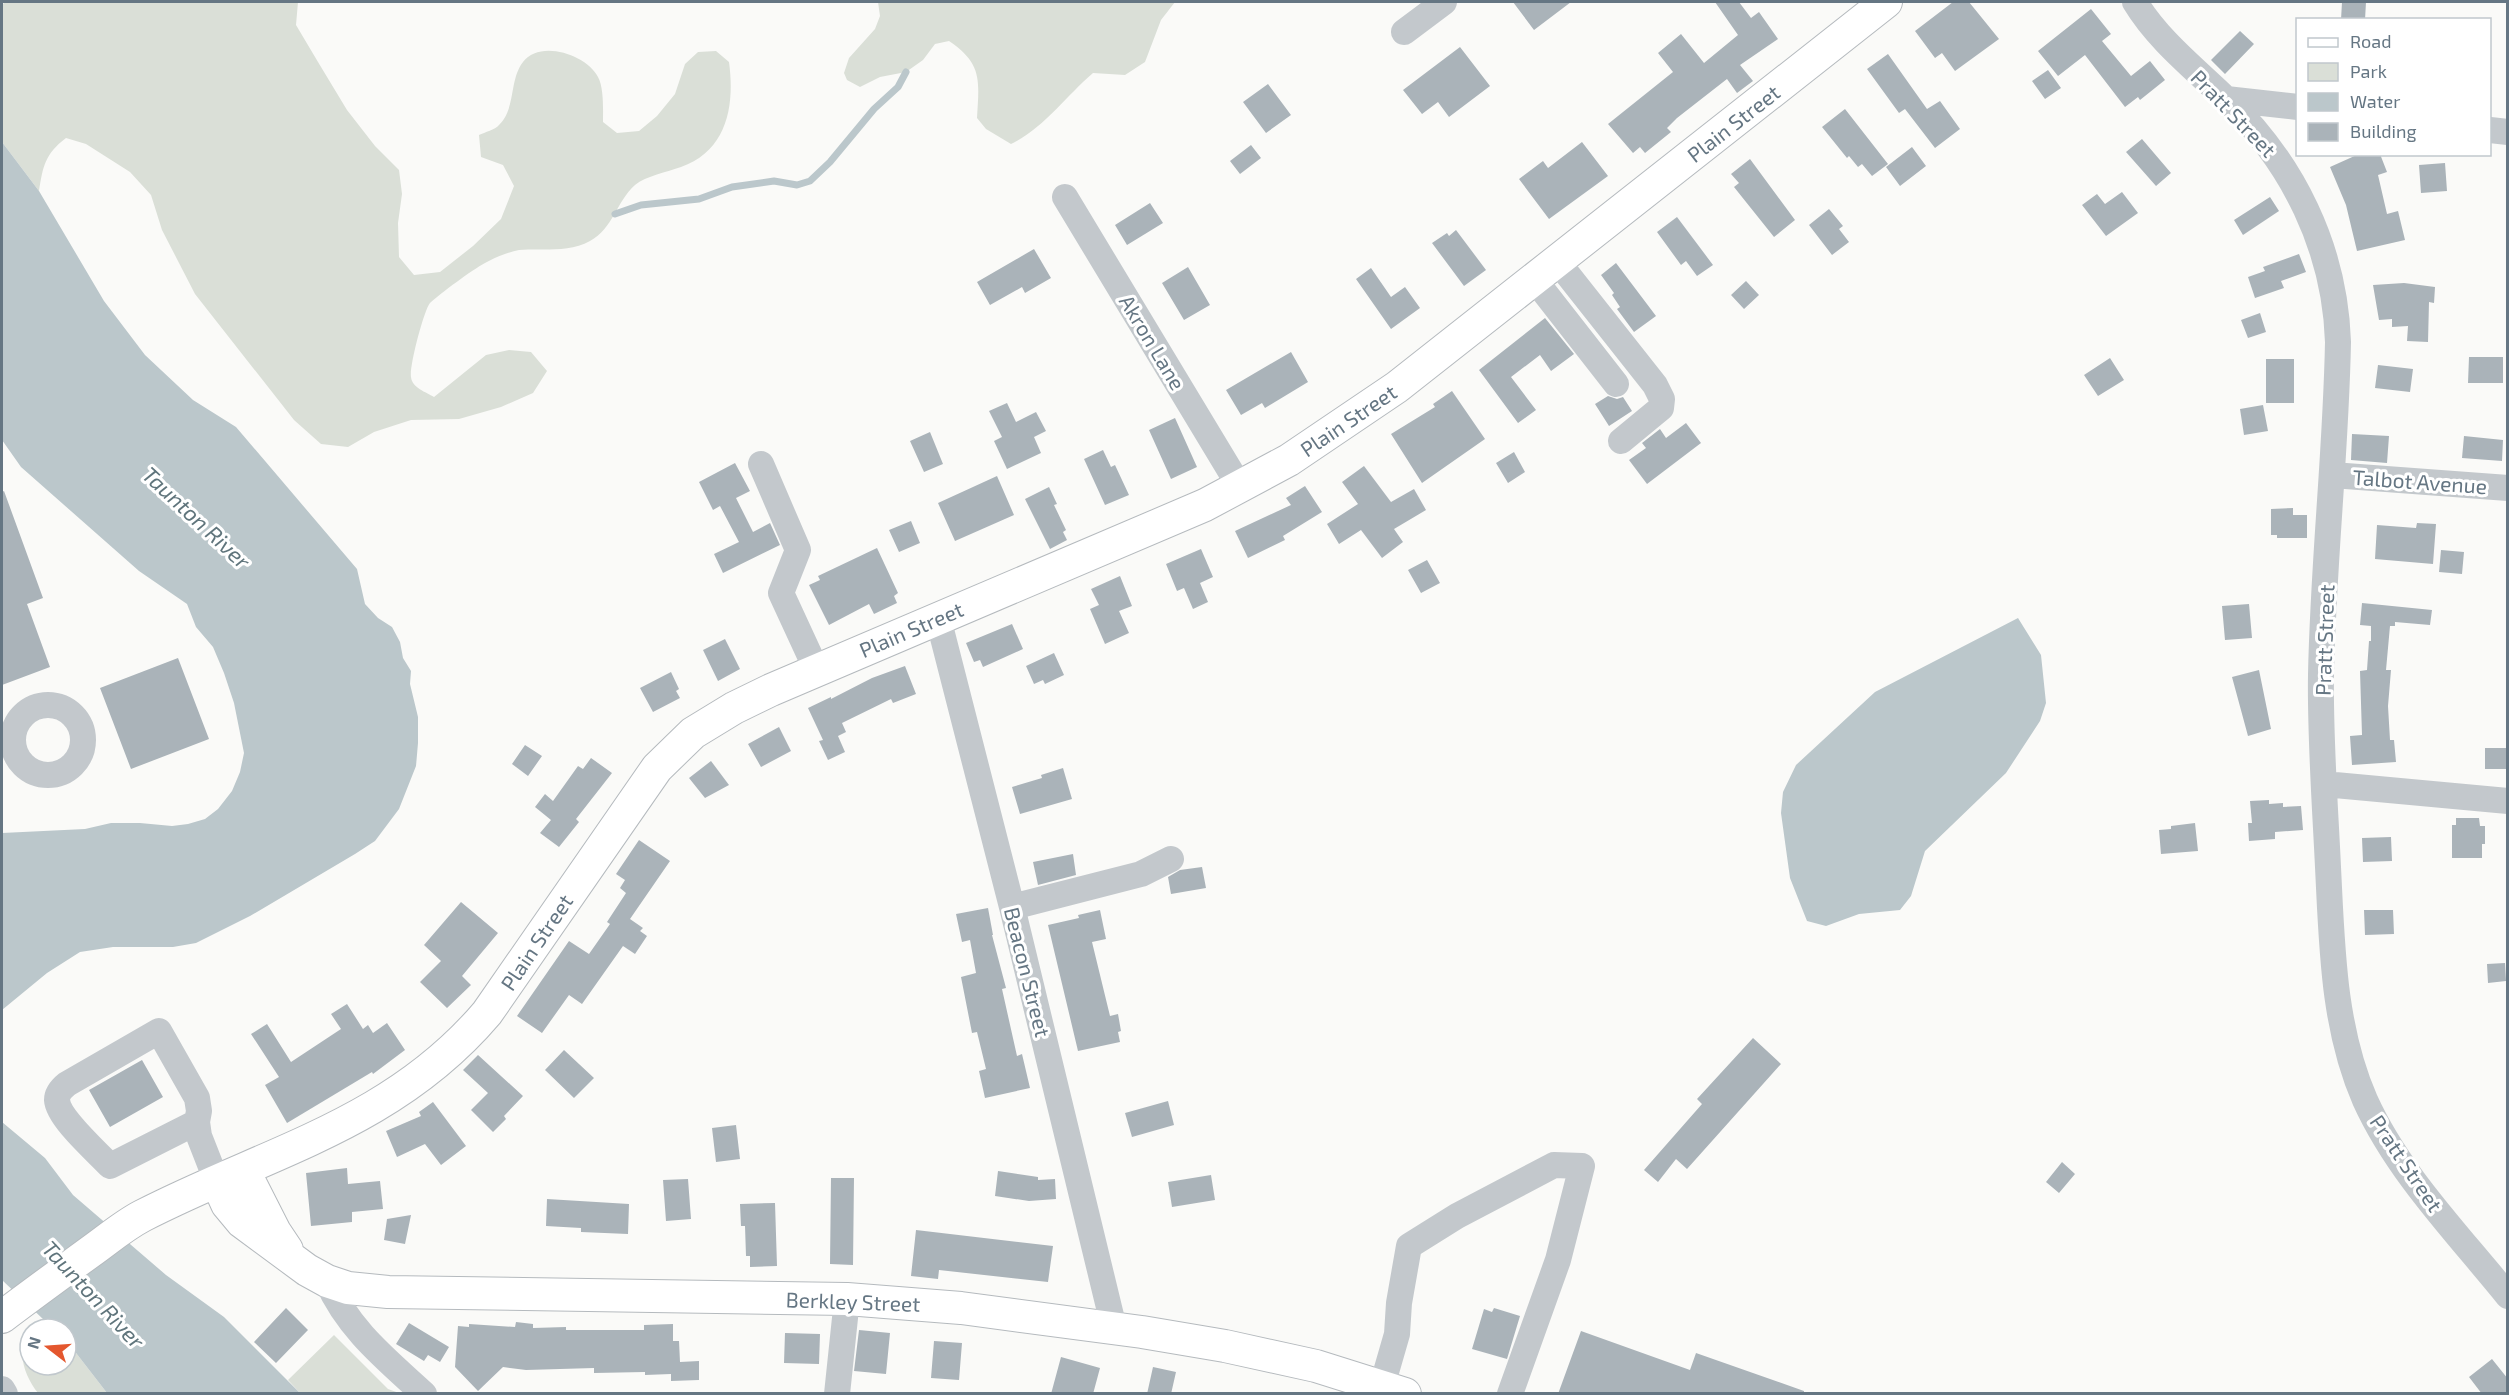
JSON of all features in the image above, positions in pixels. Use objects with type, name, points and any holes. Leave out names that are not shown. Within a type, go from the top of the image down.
[{"type":"main road","name":"Plain Street","points":[[8,1312],[126,1226],[175,1200],[322,1135],[376,1107],[419,1078],[443,1058],[476,1025],[506,987],[622,815],[657,768],[693,733],[734,708],[817,670],[1205,505],[1288,460],[1397,387],[1886,2]]},
{"type":"main road","name":"Berkley Street","points":[[230,1176],[227,1204],[242,1222],[327,1281],[348,1288],[388,1292],[847,1299],[961,1308],[1114,1328],[1256,1352],[1316,1366],[1394,1390]]},
{"type":"street","points":[[1404,32],[1443,2]]},
{"type":"street","name":"Pratt Street","points":[[2135,2],[2176,52],[2253,127],[2289,175],[2316,231],[2328,267],[2335,304],[2338,342],[2321,674],[2324,784],[2336,991],[2347,1050],[2356,1076],[2369,1108],[2391,1148],[2508,1296]]},
{"type":"street","points":[[2226,99],[2296,107]]},
{"type":"street","points":[[2491,130],[2508,132]]},
{"type":"street","name":"Akron Lane","points":[[1065,197],[1240,487]]},
{"type":"street","points":[[1546,270],[1616,384]]},
{"type":"street","points":[[1546,270],[1620,339],[1661,396],[1661,408],[1621,441]]},
{"type":"street","points":[[761,464],[798,550],[781,593],[817,670]]},
{"type":"street","name":"Talbot Avenue","points":[[2332,475],[2508,488]]},
{"type":"street","name":"Beacon Street","points":[[938,618],[1012,907],[1114,1328]]},
{"type":"street","points":[[2324,784],[2508,801]]},
{"type":"street","points":[[1012,907],[1141,874],[1172,859]]},
{"type":"street","points":[[197,1122],[110,1166],[64,1116],[57,1101],[58,1095],[67,1084],[159,1030],[197,1098],[199,1136],[230,1176]]},
{"type":"street","points":[[1394,1390],[1399,1303],[1409,1246],[1457,1216],[1554,1165],[1582,1166],[1558,1260],[1510,1394]]},
{"type":"street","points":[[327,1281],[341,1309],[358,1332],[424,1394]]},
{"type":"street","points":[[837,1394],[847,1299]]},
{"type":"street","points":[[2,1389],[5,1394]]},
{"type":"green space","points":[[5,2],[298,2],[296,25],[318,62],[347,110],[375,146],[399,170],[402,194],[398,223],[399,257],[414,275],[440,272],[473,246],[501,219],[514,186],[503,165],[481,157],[479,135],[495,128],[504,118],[519,69],[531,55],[551,51],[563,53],[584,62],[592,69],[601,87],[603,122],[617,133],[639,131],[657,116],[675,94],[685,64],[698,52],[716,51],[729,62],[731,78],[729,110],[718,138],[709,150],[697,160],[635,185],[598,236],[573,247],[519,250],[501,255],[472,271],[430,303],[412,362],[411,377],[417,387],[434,397],[486,355],[509,350],[531,352],[547,371],[533,393],[501,407],[459,419],[411,420],[374,432],[348,447],[321,444],[294,420],[195,294],[162,230],[151,195],[130,172],[86,144],[66,138],[49,155],[39,191],[2,142],[2,5]]},
{"type":"green space","points":[[878,2],[1175,2],[1161,20],[1145,62],[1125,75],[1093,73],[1034,130],[1011,144],[986,129],[977,118],[977,74],[968,58],[949,41],[935,44],[923,60],[906,72],[880,77],[860,87],[847,80],[844,73],[849,58],[875,29],[880,16]]},
{"type":"green space","points":[[334,1335],[388,1389],[399,1393],[300,1393],[288,1380]]},
{"type":"green space","points":[[78,1356],[107,1393],[38,1393],[28,1377],[78,1377]]},
{"type":"water","name":"Taunton River","points":[[2,142],[39,191],[104,301],[145,355],[193,400],[236,427],[357,569],[365,604],[378,618],[392,627],[400,642],[403,658],[411,671],[410,684],[418,717],[418,743],[416,766],[399,809],[375,841],[355,854],[250,916],[196,943],[173,947],[113,947],[80,952],[47,973],[2,1010],[2,833],[85,829],[111,823],[172,826],[205,819],[218,809],[232,791],[240,772],[244,753],[234,703],[224,673],[213,647],[196,627],[187,604],[139,571],[21,467],[2,440]]},
{"type":"water","points":[[2018,618],[2041,655],[2046,703],[2040,721],[2006,773],[1925,851],[1911,896],[1900,910],[1859,914],[1826,926],[1807,921],[1790,878],[1781,813],[1783,792],[1796,765],[1875,692]]},
{"type":"water","name":"Taunton River","points":[[2,1122],[45,1158],[73,1195],[166,1275],[224,1317],[300,1393],[107,1393],[78,1356],[78,1317],[41,1317],[2,1280]]},
{"type":"building","points":[[1513,2],[1571,2],[1534,30]]},
{"type":"building","points":[[1715,2],[1739,2],[1751,18],[1759,12],[1778,39],[1740,65],[1753,81],[1737,93],[1727,79],[1677,118],[1667,128],[1671,132],[1645,153],[1640,147],[1633,153],[1608,124],[1673,72],[1658,53],[1681,34],[1704,63],[1738,35]]},
{"type":"building","points":[[1953,2],[1969,2],[1999,39],[1955,71],[1942,53],[1935,58],[1915,31]]},
{"type":"building","points":[[2342,2],[2366,2],[2365,18],[2341,18]]},
{"type":"building","points":[[2091,9],[2111,34],[2102,41],[2131,76],[2150,61],[2165,80],[2140,100],[2138,97],[2125,107],[2085,55],[2058,76],[2038,51]]},
{"type":"building","points":[[2240,31],[2254,44],[2225,74],[2211,60]]},
{"type":"building","points":[[1460,47],[1490,86],[1449,117],[1438,102],[1422,114],[1403,90]]},
{"type":"building","points":[[1888,54],[1927,109],[1940,101],[1960,129],[1935,148],[1905,109],[1899,113],[1867,69]]},
{"type":"building","points":[[2048,70],[2061,88],[2045,99],[2032,81]]},
{"type":"building","points":[[1268,84],[1291,115],[1266,133],[1243,102]]},
{"type":"building","points":[[1845,109],[1888,164],[1872,176],[1862,164],[1858,167],[1849,156],[1847,158],[1822,127]]},
{"type":"building","points":[[2142,139],[2171,173],[2156,186],[2126,152]]},
{"type":"building","points":[[1582,142],[1608,176],[1549,219],[1519,179],[1543,161],[1548,168]]},
{"type":"building","points":[[1251,145],[1261,158],[1240,174],[1230,161]]},
{"type":"building","points":[[1912,147],[1926,166],[1900,186],[1886,167]]},
{"type":"building","points":[[2355,156],[2381,156],[2387,172],[2378,175],[2387,214],[2398,211],[2405,240],[2357,251],[2346,205],[2330,167]]},
{"type":"building","points":[[1750,159],[1795,220],[1774,237],[1734,187],[1739,183],[1731,174]]},
{"type":"building","points":[[2445,163],[2447,191],[2421,193],[2419,165]]},
{"type":"building","points":[[2122,192],[2138,213],[2106,236],[2082,205],[2097,194],[2105,204]]},
{"type":"building","points":[[2270,197],[2279,211],[2243,235],[2234,220]]},
{"type":"building","points":[[1150,203],[1163,223],[1127,245],[1115,225]]},
{"type":"building","points":[[1829,209],[1843,226],[1839,229],[1849,242],[1832,255],[1809,225]]},
{"type":"building","points":[[1677,217],[1713,265],[1697,276],[1686,261],[1681,265],[1657,232]]},
{"type":"building","points":[[1456,230],[1486,270],[1464,286],[1432,243],[1447,233],[1449,236]]},
{"type":"building","points":[[1034,249],[1051,278],[1025,293],[1022,287],[990,305],[977,282]]},
{"type":"building","points":[[2299,254],[2306,272],[2281,281],[2284,288],[2255,298],[2248,277],[2265,271],[2263,267]]},
{"type":"building","points":[[1616,263],[1656,316],[1634,332],[1617,309],[1620,307],[1612,295],[1614,293],[1601,275]]},
{"type":"building","points":[[1188,267],[1210,305],[1184,320],[1162,283]]},
{"type":"building","points":[[1371,268],[1391,297],[1405,287],[1420,308],[1391,329],[1356,279]]},
{"type":"building","points":[[1746,281],[1759,295],[1744,309],[1731,295]]},
{"type":"building","points":[[2404,283],[2435,287],[2434,303],[2429,302],[2428,342],[2407,341],[2408,326],[2392,327],[2392,319],[2379,320],[2373,285]]},
{"type":"building","points":[[2260,313],[2266,332],[2248,338],[2241,320]]},
{"type":"building","points":[[1545,318],[1574,354],[1551,371],[1540,355],[1511,377],[1536,410],[1518,423],[1479,370]]},
{"type":"building","points":[[1291,352],[1308,382],[1265,408],[1262,403],[1241,415],[1226,390]]},
{"type":"building","points":[[2469,357],[2503,357],[2503,383],[2468,383]]},
{"type":"building","points":[[2110,358],[2124,380],[2098,396],[2084,375]]},
{"type":"building","points":[[2266,359],[2294,359],[2294,403],[2266,403]]},
{"type":"building","points":[[2378,365],[2413,369],[2410,392],[2375,388]]},
{"type":"building","points":[[1452,391],[1485,439],[1422,483],[1391,434],[1435,407],[1433,404]]},
{"type":"building","points":[[1608,396],[1617,399],[1623,397],[1632,411],[1609,426],[1595,404]]},
{"type":"building","points":[[1007,403],[1016,422],[1036,412],[1046,431],[1034,437],[1041,453],[1007,469],[994,441],[1002,437],[989,411]]},
{"type":"building","points":[[2263,405],[2268,431],[2244,435],[2240,409]]},
{"type":"building","points":[[1175,418],[1197,467],[1171,479],[1149,430]]},
{"type":"building","points":[[1686,423],[1701,443],[1647,484],[1629,460],[1646,448],[1642,443],[1660,429],[1666,438]]},
{"type":"building","points":[[930,432],[943,464],[924,472],[910,441]]},
{"type":"building","points":[[2352,434],[2389,436],[2387,463],[2351,460]]},
{"type":"building","points":[[2464,436],[2503,440],[2502,461],[2462,458]]},
{"type":"building","points":[[1103,450],[1111,467],[1115,465],[1129,495],[1105,505],[1084,459]]},
{"type":"building","points":[[1514,452],[1525,472],[1508,483],[1496,463]]},
{"type":"building","points":[[735,463],[750,491],[736,498],[753,532],[770,523],[780,545],[723,573],[714,554],[739,542],[720,506],[713,510],[699,482]]},
{"type":"building","points":[[1364,466],[1391,502],[1414,489],[1426,510],[1394,529],[1403,542],[1382,558],[1361,530],[1339,544],[1327,524],[1358,504],[1342,482]]},
{"type":"building","points":[[997,476],[1014,515],[955,541],[938,503]]},
{"type":"building","points":[[1305,486],[1322,512],[1283,536],[1285,540],[1248,558],[1235,531],[1291,505],[1286,498]]},
{"type":"building","points":[[1049,487],[1057,504],[1054,505],[1066,530],[1063,532],[1067,540],[1050,549],[1025,499]]},
{"type":"building","points":[[4,491],[43,598],[27,604],[50,667],[2,685],[2,492]]},
{"type":"building","points":[[2293,508],[2293,515],[2307,515],[2307,538],[2277,538],[2277,535],[2271,535],[2271,509]]},
{"type":"building","points":[[911,521],[920,543],[899,552],[889,530]]},
{"type":"building","points":[[2417,523],[2436,524],[2433,564],[2375,559],[2377,525],[2416,528]]},
{"type":"building","points":[[877,548],[898,593],[894,596],[897,603],[874,614],[869,604],[829,625],[809,585],[820,580],[818,576]]},
{"type":"building","points":[[1201,549],[1213,577],[1200,583],[1208,602],[1193,609],[1184,588],[1177,591],[1166,564]]},
{"type":"building","points":[[2441,550],[2464,552],[2462,574],[2439,572]]},
{"type":"building","points":[[1427,560],[1440,583],[1421,593],[1408,570]]},
{"type":"building","points":[[1120,576],[1132,606],[1119,611],[1129,633],[1105,644],[1090,609],[1099,605],[1091,589]]},
{"type":"building","points":[[2362,603],[2432,610],[2430,625],[2395,622],[2395,626],[2390,626],[2386,670],[2391,670],[2388,706],[2390,740],[2394,740],[2396,762],[2352,765],[2350,736],[2362,735],[2360,671],[2367,670],[2369,641],[2371,641],[2371,626],[2360,625]]},
{"type":"building","points":[[2249,604],[2252,638],[2225,640],[2222,606]]},
{"type":"building","points":[[1012,624],[1023,649],[983,667],[980,660],[974,662],[966,643]]},
{"type":"building","points":[[725,639],[740,669],[718,681],[703,650]]},
{"type":"building","points":[[1054,653],[1064,675],[1045,684],[1043,680],[1034,684],[1026,666]]},
{"type":"building","points":[[178,658],[209,739],[131,769],[100,688]]},
{"type":"building","points":[[905,666],[916,694],[893,703],[891,699],[842,723],[846,732],[838,736],[845,752],[828,760],[819,741],[823,740],[808,708],[872,678]]},
{"type":"building","points":[[2259,670],[2271,729],[2248,736],[2232,677]]},
{"type":"building","points":[[671,672],[679,689],[676,691],[680,698],[653,712],[640,688]]},
{"type":"building","points":[[779,727],[791,751],[761,767],[748,744]]},
{"type":"building","points":[[525,745],[542,756],[528,776],[512,764]]},
{"type":"building","points":[[2485,748],[2508,748],[2508,769],[2485,769]]},
{"type":"building","points":[[591,758],[612,773],[576,819],[579,822],[559,847],[540,833],[551,820],[535,807],[545,794],[553,801],[578,766],[583,769]]},
{"type":"building","points":[[711,761],[729,785],[705,798],[689,778]]},
{"type":"building","points":[[1063,768],[1072,799],[1020,814],[1012,787],[1042,778],[1041,775]]},
{"type":"building","points":[[2269,800],[2269,804],[2283,803],[2283,807],[2301,806],[2303,830],[2275,832],[2275,839],[2249,841],[2248,823],[2252,823],[2250,801]]},
{"type":"building","points":[[2456,818],[2479,818],[2480,826],[2485,826],[2482,858],[2452,858],[2452,825],[2456,825]]},
{"type":"building","points":[[2195,823],[2198,851],[2161,854],[2159,830]]},
{"type":"building","points":[[2391,837],[2392,861],[2363,862],[2362,838]]},
{"type":"building","points":[[639,840],[670,861],[630,919],[643,928],[640,931],[647,936],[635,954],[623,946],[582,1004],[569,995],[542,1033],[517,1016],[569,941],[589,954],[610,924],[607,922],[626,893],[620,888],[625,880],[616,874]]},
{"type":"building","points":[[1073,854],[1076,875],[1038,885],[1033,862]]},
{"type":"building","points":[[1202,867],[1206,888],[1171,894],[1168,877],[1180,870]]},
{"type":"building","points":[[461,902],[498,933],[462,976],[471,985],[447,1008],[420,982],[441,961],[424,945]]},
{"type":"building","points":[[988,908],[992,935],[1006,988],[1002,989],[1017,1056],[1022,1054],[1030,1088],[985,1098],[979,1071],[986,1069],[977,1032],[972,1033],[961,977],[976,973],[970,940],[962,942],[956,914]]},
{"type":"building","points":[[1100,910],[1106,939],[1092,942],[1110,1016],[1118,1014],[1120,1042],[1078,1051],[1048,925],[1079,918],[1078,915]]},
{"type":"building","points":[[2364,910],[2393,910],[2394,934],[2365,935]]},
{"type":"building","points":[[2505,963],[2506,981],[2488,983],[2487,964]]},
{"type":"building","points":[[347,1004],[363,1029],[368,1025],[373,1033],[387,1023],[405,1050],[373,1074],[372,1072],[287,1123],[265,1085],[279,1077],[251,1034],[267,1024],[291,1062],[341,1029],[331,1014]]},
{"type":"building","points":[[1753,1038],[1781,1064],[1687,1169],[1676,1159],[1658,1182],[1644,1170],[1702,1104],[1697,1099]]},
{"type":"building","points":[[564,1050],[594,1078],[574,1098],[545,1070]]},
{"type":"building","points":[[478,1055],[523,1096],[493,1132],[471,1110],[488,1093],[463,1070]]},
{"type":"building","points":[[142,1060],[163,1097],[110,1127],[89,1090]]},
{"type":"building","points":[[1168,1101],[1174,1125],[1132,1137],[1125,1113]]},
{"type":"building","points":[[433,1102],[466,1146],[441,1165],[425,1144],[397,1157],[386,1131],[421,1116],[419,1112]]},
{"type":"building","points":[[736,1125],[740,1159],[716,1162],[712,1128]]},
{"type":"building","points":[[2062,1162],[2075,1174],[2059,1193],[2046,1182]]},
{"type":"building","points":[[347,1168],[348,1184],[380,1181],[383,1209],[352,1212],[352,1222],[311,1226],[306,1173]]},
{"type":"building","points":[[998,1171],[1038,1177],[1038,1180],[1055,1179],[1056,1199],[1029,1201],[995,1196]]},
{"type":"building","points":[[1211,1175],[1215,1200],[1172,1207],[1168,1182]]},
{"type":"building","points":[[831,1178],[854,1178],[853,1265],[830,1264]]},
{"type":"building","points":[[688,1179],[691,1219],[666,1221],[663,1180]]},
{"type":"building","points":[[547,1199],[629,1204],[628,1234],[581,1232],[581,1228],[546,1226]]},
{"type":"building","points":[[775,1203],[777,1266],[750,1267],[750,1256],[746,1256],[745,1226],[741,1226],[740,1204]]},
{"type":"building","points":[[411,1215],[405,1244],[384,1240],[387,1219]]},
{"type":"building","points":[[916,1230],[1053,1246],[1048,1282],[939,1270],[938,1279],[911,1276]]},
{"type":"building","points":[[286,1308],[308,1330],[276,1363],[254,1342]]},
{"type":"building","points":[[1494,1308],[1520,1316],[1507,1359],[1472,1349],[1484,1309],[1492,1312]]},
{"type":"building","points":[[516,1322],[533,1324],[533,1328],[566,1327],[566,1330],[644,1330],[644,1325],[673,1324],[673,1341],[679,1341],[680,1362],[699,1361],[699,1380],[671,1381],[671,1374],[645,1375],[645,1372],[594,1373],[594,1368],[526,1370],[503,1367],[478,1391],[455,1367],[458,1326],[469,1327],[469,1324],[515,1327]]},
{"type":"building","points":[[409,1323],[449,1347],[440,1362],[428,1355],[424,1361],[396,1344]]},
{"type":"building","points":[[859,1330],[890,1333],[886,1374],[854,1371]]},
{"type":"building","points":[[1581,1331],[1690,1370],[1696,1353],[1804,1391],[1804,1394],[1558,1394]]},
{"type":"building","points":[[785,1333],[820,1334],[819,1364],[784,1363]]},
{"type":"building","points":[[934,1341],[962,1343],[959,1380],[931,1378]]},
{"type":"building","points":[[1061,1357],[1100,1368],[1093,1394],[1051,1394]]},
{"type":"building","points":[[2492,1359],[2508,1379],[2508,1394],[2482,1394],[2469,1377]]},
{"type":"building","points":[[1153,1367],[1176,1372],[1171,1394],[1147,1394]]},
{"type":"waterway","points":[[615,214],[641,205],[699,199],[732,187],[774,181],[797,185],[810,181],[830,162],[874,109],[898,87],[906,72]]}]
